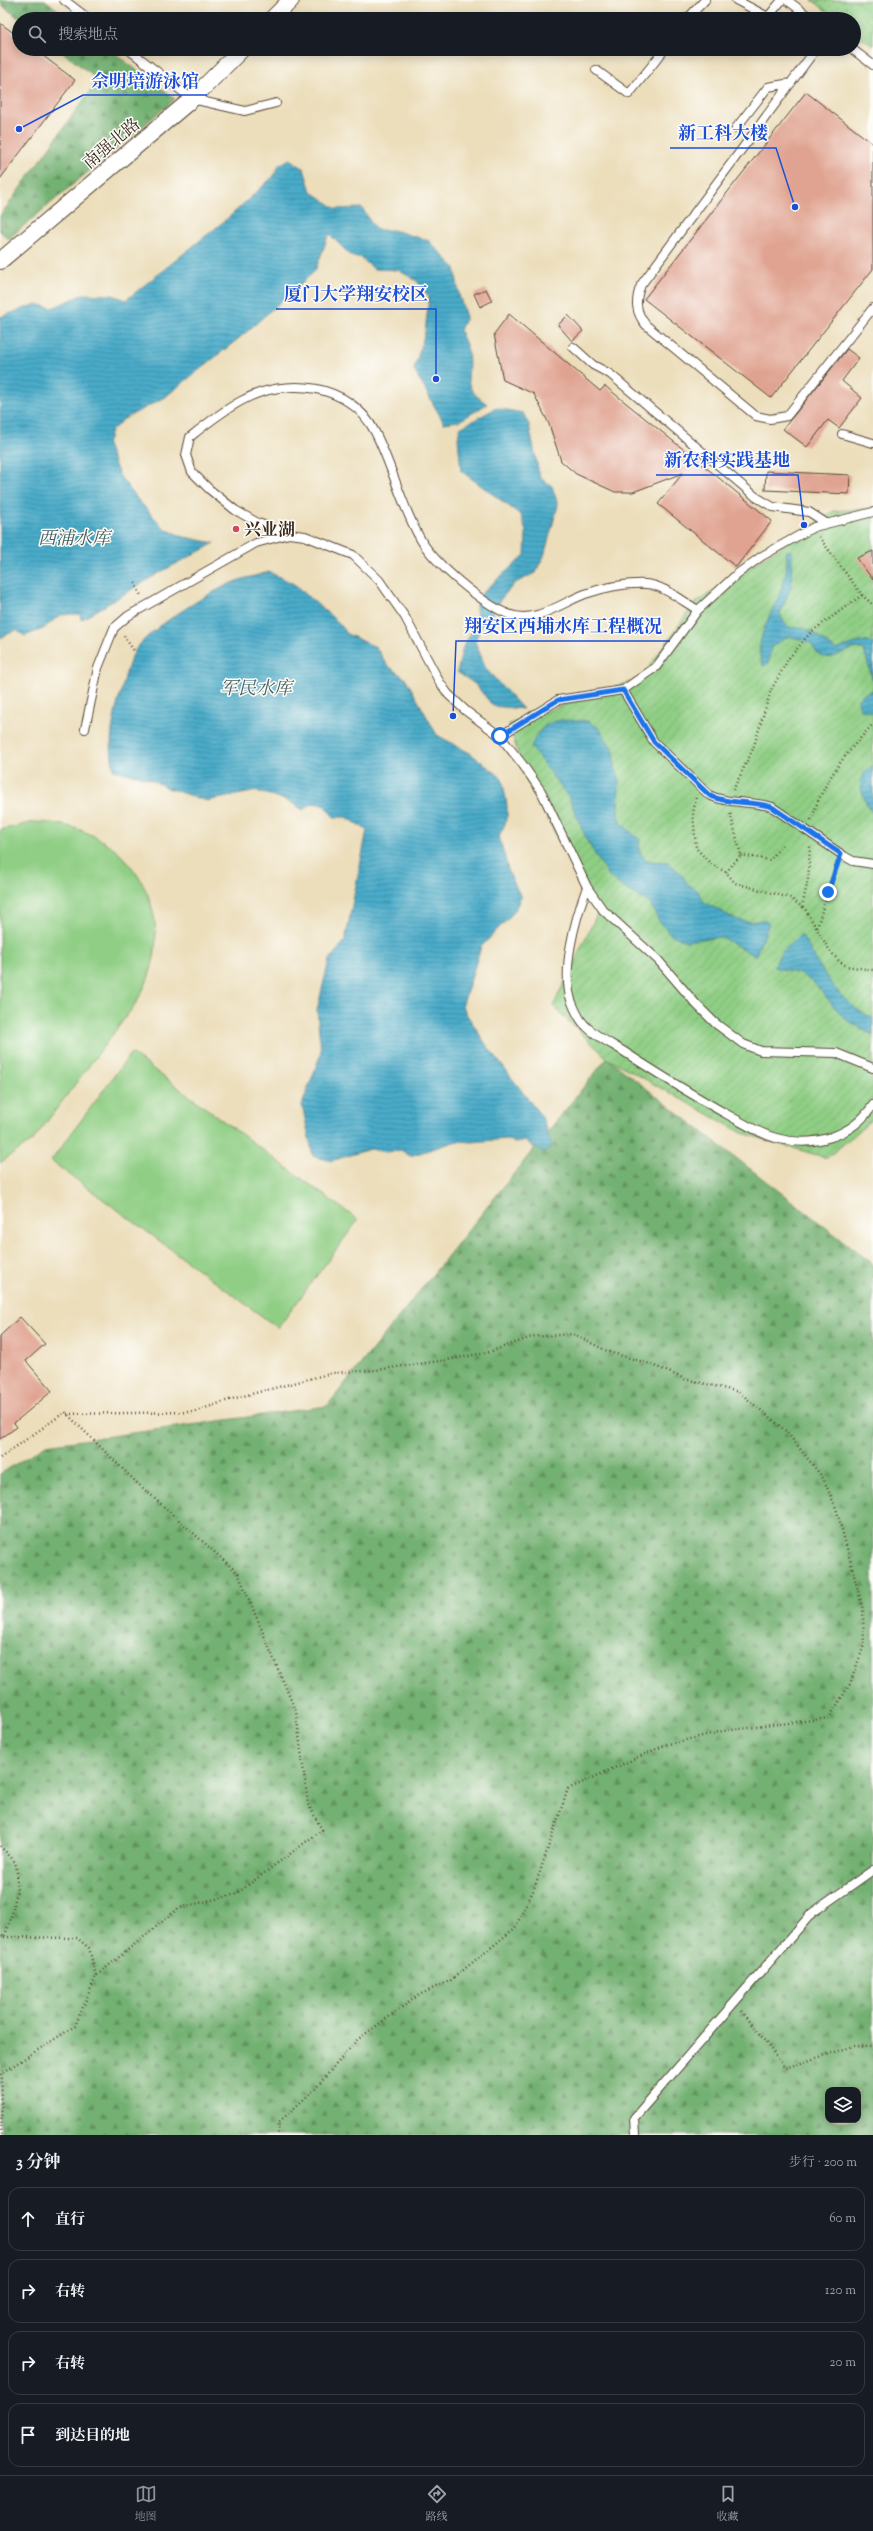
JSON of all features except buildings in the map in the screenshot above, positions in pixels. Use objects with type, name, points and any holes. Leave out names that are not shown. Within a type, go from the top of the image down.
[{"type":"street","points":[[279,12],[291,0]]},
{"type":"street","name":"南强北路","points":[[0,261],[192,99],[235,56]]},
{"type":"lane","points":[[64,0],[80,12]]},
{"type":"lane","points":[[694,12],[705,0]]},
{"type":"lane","points":[[736,0],[759,12]]},
{"type":"lane","points":[[772,12],[782,0]]},
{"type":"lane","points":[[786,0],[802,12]]},
{"type":"lane","points":[[137,56],[192,99],[245,111],[276,103]]},
{"type":"lane","points":[[596,70],[629,94],[659,56]]},
{"type":"lane","points":[[811,56],[641,285],[636,297],[639,314],[646,325],[756,416],[770,419],[787,416],[873,308]]},
{"type":"lane","points":[[861,56],[873,65]]},
{"type":"lane","points":[[736,128],[768,87],[791,83]]},
{"type":"lane","points":[[573,347],[594,365],[610,374],[756,497],[772,507],[809,512],[826,523]]},
{"type":"lane","points":[[698,610],[647,584],[610,588],[584,594],[532,616],[516,617],[507,614],[476,594],[438,561],[422,542],[408,514],[375,431],[357,407],[325,390],[291,386],[265,391],[242,401],[190,437],[186,455],[192,472],[235,510],[258,524],[289,534],[305,536],[339,548],[365,564],[379,580],[405,618],[439,681],[448,694],[476,720],[500,736],[541,791],[587,887],[603,910],[634,936],[658,960],[696,1004],[715,1022],[743,1044],[761,1051],[776,1053],[809,1051],[836,1052],[873,1068]]},
{"type":"lane","points":[[842,434],[873,443]]},
{"type":"lane","points":[[500,736],[558,700],[623,690],[656,667],[698,610],[737,574],[762,556],[814,527],[873,512]]},
{"type":"lane","points":[[85,729],[98,668],[116,626],[128,616],[241,550],[256,543],[289,534]]},
{"type":"lane","points":[[623,690],[654,742],[698,785],[713,797],[728,801],[761,803],[772,807],[853,861],[873,864]]},
{"type":"lane","points":[[587,887],[575,919],[570,953],[569,984],[573,1004],[585,1026],[699,1099],[752,1128],[776,1138],[810,1141],[830,1138],[859,1124],[873,1106]]},
{"type":"lane","points":[[635,2135],[634,2118],[812,1913],[873,1870]]},
{"type":"path","points":[[814,527],[823,546],[862,595],[873,606]]},
{"type":"path","points":[[741,855],[728,801],[753,749],[771,690],[789,658],[811,632],[862,595]]},
{"type":"path","points":[[116,626],[134,651]]},
{"type":"path","points":[[802,907],[808,880],[810,845],[807,831],[820,792],[846,753],[873,724]]},
{"type":"path","points":[[698,785],[693,813],[696,848],[711,864],[726,872],[735,883],[790,898],[802,907],[817,928],[830,951],[839,961],[846,966],[873,970]]},
{"type":"path","points":[[741,855],[770,860],[782,845]]},
{"type":"path","points":[[817,928],[841,854]]},
{"type":"path","points":[[726,872],[741,855]]},
{"type":"path","points":[[0,1458],[65,1412],[67,1414],[193,1412],[232,1399],[332,1373],[447,1360],[489,1352],[532,1338],[573,1334],[609,1352],[650,1364],[685,1379],[739,1392],[786,1431],[823,1478],[838,1516],[863,1610],[864,1645],[850,1684],[829,1718],[723,1731],[665,1745],[568,1789],[534,1889],[515,1928],[451,1980],[419,1996],[357,2040],[315,2089],[279,2122],[278,2135]]},
{"type":"path","points":[[1,2135],[2,2073],[75,2026],[96,1976],[179,1908],[236,1894],[322,1830],[308,1804],[296,1712],[238,1573],[136,1482],[67,1414]]},
{"type":"path","points":[[0,1846],[15,1863],[16,1886],[12,1917],[4,1937]]},
{"type":"path","points":[[0,1935],[4,1937],[77,1938],[89,1948],[96,1976]]},
{"type":"path","points":[[735,2003],[785,2068],[854,2046],[873,2048]]},
{"type":"green space","points":[[0,0],[45,0],[61,12],[12,13],[0,4]]},
{"type":"green space","points":[[812,0],[873,0],[873,46],[861,37],[861,12],[828,12]]},
{"type":"green space","points":[[68,56],[118,56],[175,99],[8,239],[0,231],[0,216],[98,80]]},
{"type":"green space","points":[[873,508],[873,1119],[827,1158],[742,1133],[607,1058],[553,1006],[598,912],[525,778],[509,724],[641,678],[694,604],[834,511]]},
{"type":"green space","points":[[34,822],[70,827],[101,840],[125,860],[143,885],[154,914],[156,946],[148,978],[131,1010],[33,1140],[0,1163],[0,830]]},
{"type":"green space","points":[[131,1053],[358,1220],[278,1328],[51,1161]]},
{"type":"green space","points":[[607,1058],[873,1264],[873,2135],[0,2135],[0,1474],[46,1445],[327,1406]]},
{"type":"water","name":"西浦水库","points":[[290,159],[304,169],[311,191],[336,209],[362,208],[376,230],[394,230],[429,241],[455,268],[459,295],[466,317],[460,330],[468,351],[468,381],[473,391],[487,404],[459,421],[444,423],[414,370],[425,332],[429,297],[417,281],[398,270],[374,269],[360,257],[352,257],[329,234],[315,271],[243,335],[165,397],[124,419],[111,431],[107,445],[119,475],[138,500],[165,529],[184,537],[215,543],[159,573],[81,620],[80,614],[60,615],[43,629],[25,636],[16,630],[0,638],[0,317],[37,304],[52,308],[84,294],[113,295],[126,300],[228,218],[274,176],[279,165]]},
{"type":"water","points":[[496,408],[523,413],[529,425],[540,478],[552,486],[558,505],[544,556],[535,573],[515,583],[500,600],[492,615],[483,621],[475,641],[486,669],[523,709],[493,706],[475,684],[457,672],[463,647],[477,622],[476,605],[482,593],[525,555],[526,531],[521,515],[461,471],[458,438],[460,428]]},
{"type":"water","points":[[792,550],[791,587],[780,614],[784,621],[790,627],[810,631],[836,650],[859,642],[873,643],[873,681],[864,650],[853,649],[832,657],[827,657],[820,655],[809,642],[789,636],[771,647],[768,664],[763,666],[760,653],[761,639],[784,582],[787,567],[786,551]]},
{"type":"water","name":"军民水库","points":[[269,572],[294,584],[340,624],[347,634],[376,647],[387,665],[406,679],[437,735],[470,753],[502,778],[507,805],[507,820],[499,836],[509,873],[521,897],[514,912],[481,947],[462,1007],[487,1046],[542,1117],[552,1147],[543,1153],[525,1141],[515,1143],[507,1139],[472,1142],[457,1141],[410,1156],[401,1150],[386,1152],[370,1149],[331,1161],[313,1156],[302,1105],[321,1053],[317,1010],[329,960],[345,941],[367,830],[346,817],[334,817],[324,805],[313,803],[303,810],[289,801],[257,791],[207,801],[170,789],[148,778],[114,770],[111,751],[113,725],[126,673],[130,660],[136,649],[155,630],[214,591],[239,580]]},
{"type":"water","points":[[873,690],[873,712],[860,710],[858,699],[862,695]]},
{"type":"water","points":[[561,720],[587,721],[599,728],[614,751],[615,770],[619,776],[618,815],[622,824],[640,840],[639,850],[646,861],[668,862],[682,875],[688,885],[698,891],[704,902],[735,919],[749,922],[764,920],[769,924],[755,956],[721,937],[685,941],[670,934],[659,921],[650,903],[622,887],[608,875],[587,841],[569,798],[531,747],[539,732],[546,725]]},
{"type":"water","points":[[873,766],[873,814],[863,795],[861,782],[867,770]]},
{"type":"water","points":[[801,934],[823,971],[839,993],[849,1003],[873,1018],[873,1035],[845,1019],[814,983],[800,974],[774,967],[780,954]]},
{"type":"place","name":"佘明培游泳馆","points":[[19,129]]},
{"type":"place","name":"新工科大楼","points":[[795,207]]},
{"type":"place","name":"厦门大学翔安校区","points":[[436,379]]},
{"type":"place","name":"新农科实践基地","points":[[804,525]]},
{"type":"place","name":"兴业湖","points":[[236,529]]},
{"type":"place","name":"翔安区西埔水库工程概况","points":[[453,716]]},
{"type":"route","points":[[500,736],[558,700],[623,690],[637,718],[654,742],[674,764],[709,795],[716,799],[761,803],[772,807],[841,854],[836,864],[828,892]]}]
